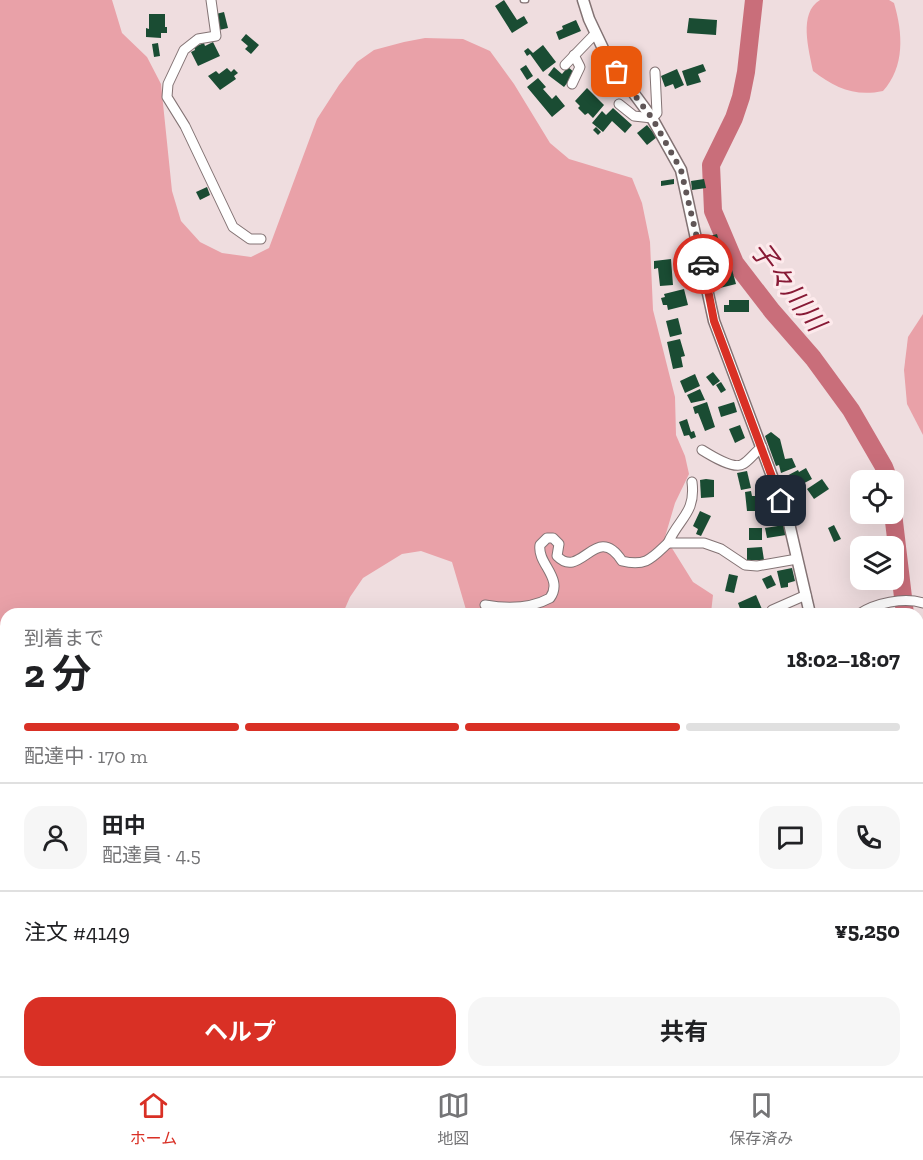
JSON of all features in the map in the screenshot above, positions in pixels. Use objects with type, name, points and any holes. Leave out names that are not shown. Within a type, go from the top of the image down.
[{"type":"street","points":[[211,0],[216,36],[198,39],[184,50],[168,84],[167,98],[184,126],[233,227],[250,238],[261,239]]},
{"type":"street","points":[[584,0],[595,34],[607,57],[652,118],[681,170],[714,321],[788,519],[809,608]]},
{"type":"street","points":[[565,65],[595,34]]},
{"type":"street","points":[[572,84],[580,67],[574,55]]},
{"type":"street","points":[[652,118],[657,113],[655,72]]},
{"type":"street","points":[[619,104],[634,116],[652,118]]},
{"type":"street","points":[[702,450],[715,459],[740,466],[762,447]]},
{"type":"street","points":[[514,608],[533,605],[550,598],[555,587],[553,577],[539,551],[540,545],[547,538],[553,538],[559,544],[557,556],[564,562],[582,558],[593,550],[605,547],[614,549],[622,561],[643,563],[648,561],[668,543],[691,506],[694,495],[692,482]]},
{"type":"street","points":[[668,543],[704,543],[721,549],[745,566],[797,559]]},
{"type":"street","points":[[777,608],[806,595]]},
{"type":"street","points":[[870,608],[898,602],[923,603]]},
{"type":"street","points":[[485,605],[502,608]]},
{"type":"shaded area","points":[[0,0],[112,0],[122,33],[147,57],[161,84],[172,191],[181,221],[200,242],[222,253],[251,257],[269,248],[317,119],[357,62],[374,50],[425,38],[463,39],[490,51],[514,84],[550,143],[569,159],[632,178],[642,203],[650,242],[653,310],[675,397],[676,435],[685,456],[689,474],[675,503],[665,537],[693,582],[713,595],[712,608],[466,608],[452,562],[421,551],[402,554],[363,578],[345,608],[0,608]]},
{"type":"shaded area","points":[[820,0],[889,0],[894,3],[899,26],[899,61],[890,82],[883,91],[863,93],[846,90],[813,71],[807,23],[813,6]]},
{"type":"shaded area","points":[[923,314],[923,435],[907,404],[904,370],[908,337]]},
{"type":"building","points":[[504,0],[517,20],[524,16],[528,23],[512,33],[495,6]]},
{"type":"building","points":[[224,12],[228,28],[219,30],[216,14]]},
{"type":"building","points":[[149,14],[165,14],[167,33],[161,33],[161,38],[146,37],[146,28],[149,29]]},
{"type":"building","points":[[689,18],[717,20],[716,35],[687,33]]},
{"type":"building","points":[[576,20],[581,31],[559,40],[556,32],[563,29],[562,26]]},
{"type":"building","points":[[246,34],[259,45],[251,54],[245,49],[248,46],[241,40]]},
{"type":"building","points":[[213,42],[220,56],[198,66],[191,52],[195,50],[194,47],[204,43],[205,46]]},
{"type":"building","points":[[158,43],[160,56],[154,57],[152,44]]},
{"type":"building","points":[[543,45],[556,62],[543,72],[530,54],[527,56],[524,51],[528,48],[533,53]]},
{"type":"building","points":[[703,64],[706,71],[698,74],[701,82],[687,86],[682,71]]},
{"type":"building","points":[[526,65],[533,76],[527,80],[520,69]]},
{"type":"building","points":[[554,67],[562,74],[568,67],[575,73],[564,87],[548,75]]},
{"type":"building","points":[[227,68],[231,72],[234,69],[238,73],[234,76],[236,79],[220,90],[208,76],[216,71],[219,74]]},
{"type":"building","points":[[677,69],[684,85],[675,89],[673,84],[665,87],[661,76]]},
{"type":"building","points":[[538,78],[546,87],[543,89],[552,99],[556,95],[565,106],[552,117],[527,87]]},
{"type":"building","points":[[587,88],[604,105],[593,118],[588,113],[585,115],[575,101]]},
{"type":"building","points":[[613,108],[632,125],[625,133],[612,121],[603,132],[592,123],[602,111],[606,115]]},
{"type":"building","points":[[647,125],[657,137],[647,145],[637,133]]},
{"type":"building","points":[[596,127],[601,132],[598,135],[593,130]]},
{"type":"building","points":[[674,179],[674,184],[661,186],[661,181]]},
{"type":"building","points":[[704,179],[706,188],[692,190],[691,181]]},
{"type":"building","points":[[207,187],[210,195],[200,200],[196,192]]},
{"type":"building","points":[[717,234],[720,245],[705,249],[703,238]]},
{"type":"building","points":[[720,248],[723,268],[731,266],[736,284],[716,289],[707,251]]},
{"type":"building","points":[[671,259],[673,285],[660,286],[658,268],[654,269],[654,261]]},
{"type":"building","points":[[684,289],[688,305],[668,310],[667,305],[663,305],[661,298],[665,297],[664,294]]},
{"type":"building","points":[[729,300],[749,300],[749,312],[724,312],[724,305],[729,305]]},
{"type":"building","points":[[678,318],[682,334],[670,337],[666,321]]},
{"type":"building","points":[[680,339],[685,356],[681,357],[683,367],[673,369],[667,342]]},
{"type":"building","points":[[713,372],[720,381],[713,386],[706,377]]},
{"type":"building","points":[[695,374],[700,386],[685,393],[680,381]]},
{"type":"building","points":[[721,382],[726,390],[721,393],[716,385]]},
{"type":"building","points":[[700,389],[705,400],[691,403],[687,395]]},
{"type":"building","points":[[707,402],[715,427],[705,431],[693,407]]},
{"type":"building","points":[[734,402],[737,412],[721,417],[718,407]]},
{"type":"building","points":[[687,419],[691,432],[694,431],[696,437],[691,439],[689,435],[684,436],[679,422]]},
{"type":"building","points":[[740,425],[745,438],[735,443],[729,429]]},
{"type":"building","points":[[771,432],[780,439],[785,459],[792,458],[796,467],[781,473],[779,465],[776,466],[765,436]]},
{"type":"building","points":[[806,468],[812,479],[793,489],[790,483],[785,486],[781,479]]},
{"type":"building","points":[[747,471],[751,488],[741,490],[737,473]]},
{"type":"building","points":[[822,479],[829,489],[814,499],[807,489]]},
{"type":"building","points":[[700,480],[714,480],[714,497],[701,498]]},
{"type":"building","points":[[769,482],[772,489],[764,491],[762,484]]},
{"type":"building","points":[[751,491],[752,496],[756,496],[756,511],[747,511],[745,492]]},
{"type":"building","points":[[700,511],[711,516],[701,536],[696,534],[698,529],[693,526]]},
{"type":"building","points":[[784,525],[786,535],[767,538],[765,528]]},
{"type":"building","points":[[834,525],[841,539],[834,542],[828,528]]},
{"type":"building","points":[[749,528],[762,528],[762,540],[749,540]]},
{"type":"building","points":[[762,547],[764,560],[747,560],[747,548]]},
{"type":"building","points":[[792,568],[795,581],[788,583],[788,587],[781,588],[777,571]]},
{"type":"building","points":[[729,574],[738,576],[734,593],[725,591]]},
{"type":"building","points":[[771,575],[776,585],[767,589],[762,579]]},
{"type":"building","points":[[756,595],[761,608],[740,608],[738,603]]},
{"type":"waterway","name":"子々川川","points":[[754,0],[741,97],[734,118],[711,165],[713,211],[735,263],[772,311],[813,358],[851,410],[885,470]]},
{"type":"waterway","name":"子々川川","points":[[894,524],[904,608]]},
{"type":"way so far","points":[[617,72],[652,118],[681,170],[703,264]]},
{"type":"route","points":[[703,264],[714,321],[781,501]]}]
